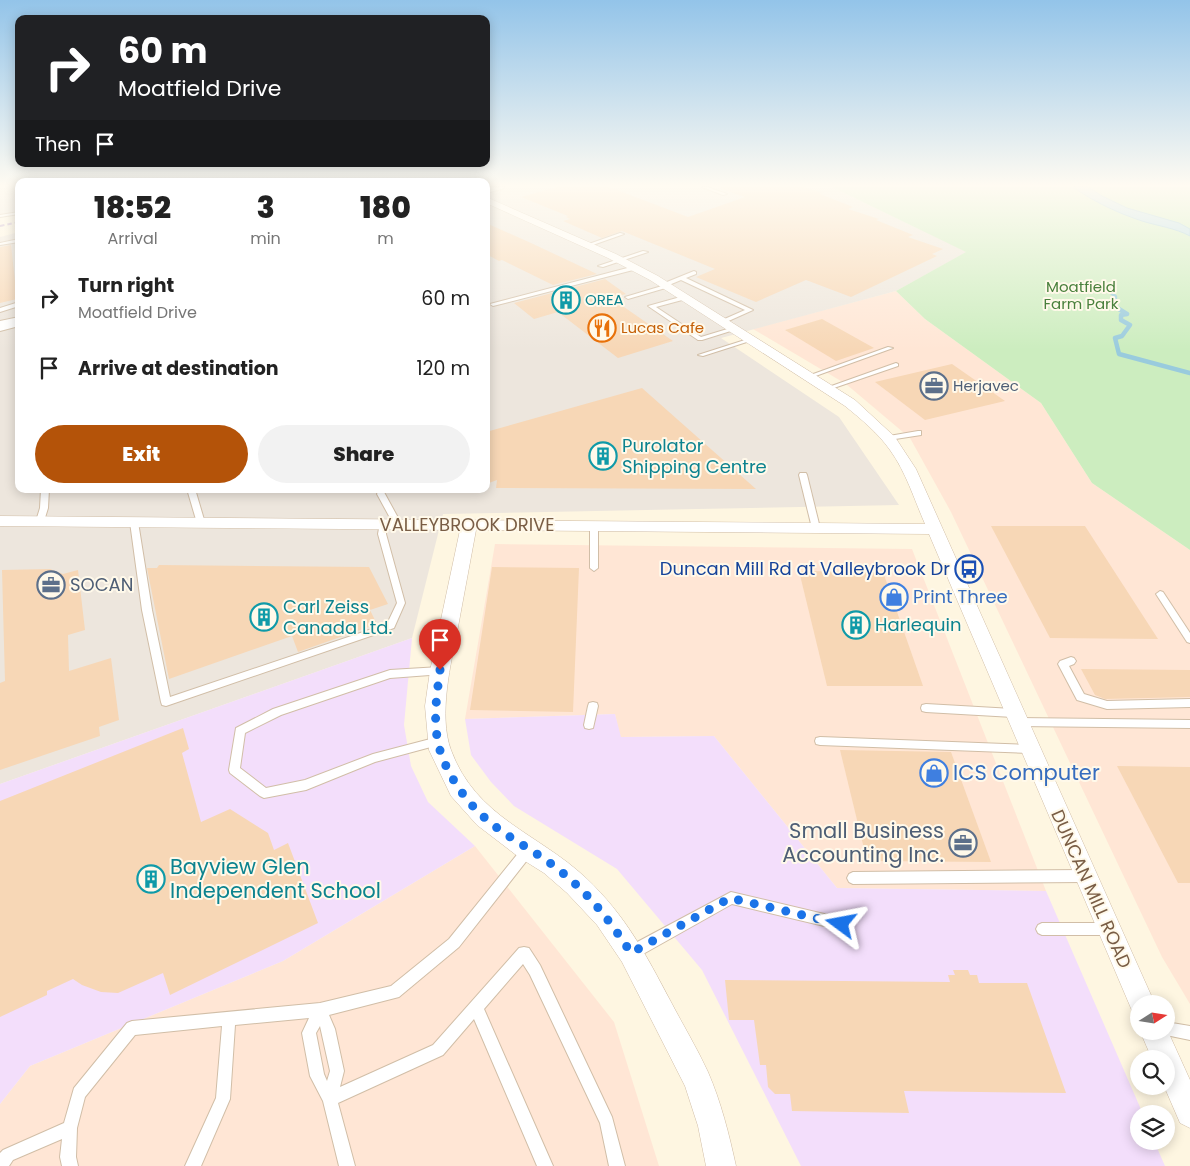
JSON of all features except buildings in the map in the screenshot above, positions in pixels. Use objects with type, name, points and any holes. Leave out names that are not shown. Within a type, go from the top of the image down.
[{"type":"street","name":"DUNCAN MILL ROAD","points":[[580,241],[635,268],[808,376],[850,404],[896,446],[908,469],[1138,995]]},
{"type":"street","points":[[0,326],[15,322]]},
{"type":"street","name":"VALLEYBROOK DRIVE","points":[[0,521],[934,529]]},
{"type":"street","points":[[469,525],[440,670],[435,706],[438,741],[459,789],[485,818],[528,850],[552,865],[576,885],[606,916],[631,953],[697,1080],[713,1126],[721,1166]]},
{"type":"street","points":[[1175,1079],[1190,1112]]},
{"type":"lane","points":[[0,244],[12,241]]},
{"type":"lane","points":[[588,245],[599,241]]},
{"type":"lane","points":[[601,266],[645,252]]},
{"type":"lane","points":[[494,304],[635,268]]},
{"type":"lane","points":[[628,297],[665,286],[694,273]]},
{"type":"lane","points":[[681,278],[750,310],[722,322]]},
{"type":"lane","points":[[684,298],[651,306],[700,339],[734,329]]},
{"type":"lane","points":[[0,310],[15,305]]},
{"type":"lane","points":[[701,355],[750,340]]},
{"type":"lane","points":[[808,376],[890,348]]},
{"type":"lane","points":[[826,388],[896,365]]},
{"type":"lane","points":[[889,438],[918,433]]},
{"type":"lane","points":[[804,475],[816,528]]},
{"type":"lane","points":[[40,521],[44,508],[45,493]]},
{"type":"lane","points":[[192,493],[201,523]]},
{"type":"lane","points":[[134,522],[147,610],[166,702],[391,626],[401,603],[382,534],[390,525],[381,494]]},
{"type":"lane","points":[[594,526],[594,568]]},
{"type":"lane","points":[[1160,594],[1190,640]]},
{"type":"lane","points":[[1071,661],[1064,664],[1081,698],[1107,704],[1190,704]]},
{"type":"lane","points":[[438,741],[373,758],[306,785],[264,793],[234,770],[240,730],[277,712],[390,674],[440,670]]},
{"type":"lane","points":[[589,725],[593,706]]},
{"type":"lane","points":[[926,708],[1015,717],[1190,724]]},
{"type":"lane","points":[[820,741],[1029,749]]},
{"type":"lane","points":[[70,1166],[68,1157],[70,1128],[78,1094],[132,1028],[320,1010],[394,992],[454,943],[528,850]]},
{"type":"lane","points":[[853,878],[1085,876]]},
{"type":"lane","points":[[631,953],[730,898],[841,924]]},
{"type":"lane","points":[[1042,928],[1109,929]]},
{"type":"lane","points":[[330,1099],[438,1050],[524,953],[535,970],[607,1122],[617,1166]]},
{"type":"lane","points":[[476,1007],[545,1166]]},
{"type":"lane","points":[[320,1010],[309,1033],[317,1076],[330,1099],[347,1166]]},
{"type":"lane","points":[[320,1010],[328,1029],[337,1071],[330,1099]]},
{"type":"lane","points":[[193,1166],[223,1099],[229,1018]]},
{"type":"lane","points":[[1175,1030],[1190,1033]]},
{"type":"lane","points":[[0,1165],[8,1155],[70,1128]]},
{"type":"shaded area","points":[[0,241],[15,241],[15,493],[490,493],[490,241],[945,241],[967,252],[896,291],[721,338],[839,417],[899,505],[443,514],[412,638],[0,784]]},
{"type":"shaded area","points":[[896,291],[925,319],[1041,403],[1092,483],[1190,550],[1190,1004],[1162,957],[951,512],[910,438],[846,384],[753,329]]},
{"type":"shaded area","points":[[495,544],[912,549],[1046,891],[837,888],[714,736],[620,737],[615,714],[465,719]]},
{"type":"shaded area","points":[[412,638],[404,725],[411,766],[428,802],[475,846],[283,961],[30,1066],[0,1104],[0,784]]},
{"type":"shaded area","points":[[615,714],[621,737],[714,736],[837,888],[1046,891],[1130,1084],[1130,1095],[1135,1095],[1139,1105],[1130,1105],[1130,1150],[1158,1150],[1165,1166],[801,1166],[702,970],[617,869],[514,806],[491,782],[471,755],[465,719]]},
{"type":"shaded area","points":[[475,846],[614,1022],[659,1166],[0,1166],[0,1104],[30,1066],[283,961]]},
{"type":"green space","name":"Moatfield Farm Park","points":[[944,241],[1190,241],[1190,550],[1092,483],[1041,403],[925,319],[896,291],[966,252]]},
{"type":"waterway","points":[[1100,284],[1115,297]]},
{"type":"waterway","points":[[1115,297],[1114,306],[1127,314],[1121,315],[1121,320],[1130,325],[1122,336],[1115,338],[1119,354],[1190,373]]},
{"type":"place","name":"OREA","points":[[566,300]]},
{"type":"place","name":"Lucas Cafe","points":[[602,328]]},
{"type":"place","name":"Herjavec","points":[[934,386]]},
{"type":"place","name":"Purolator Shipping Centre","points":[[603,456]]},
{"type":"place","name":"Duncan Mill Rd at Valleybrook Dr","points":[[969,569]]},
{"type":"place","name":"SOCAN","points":[[51,585]]},
{"type":"place","name":"Print Three","points":[[894,597]]},
{"type":"place","name":"Carl Zeiss Canada Ltd.","points":[[264,617]]},
{"type":"place","name":"Harlequin","points":[[856,625]]},
{"type":"place","name":"ICS Computer","points":[[934,773]]},
{"type":"place","name":"Small Business Accounting Inc.","points":[[963,843]]},
{"type":"place","name":"Bayview Glen Independent School","points":[[151,879]]},
{"type":"route","points":[[440,670],[435,706],[438,741],[440,750],[459,789],[485,818],[528,850],[552,865],[576,885],[606,916],[631,953],[730,898],[841,924]]}]
